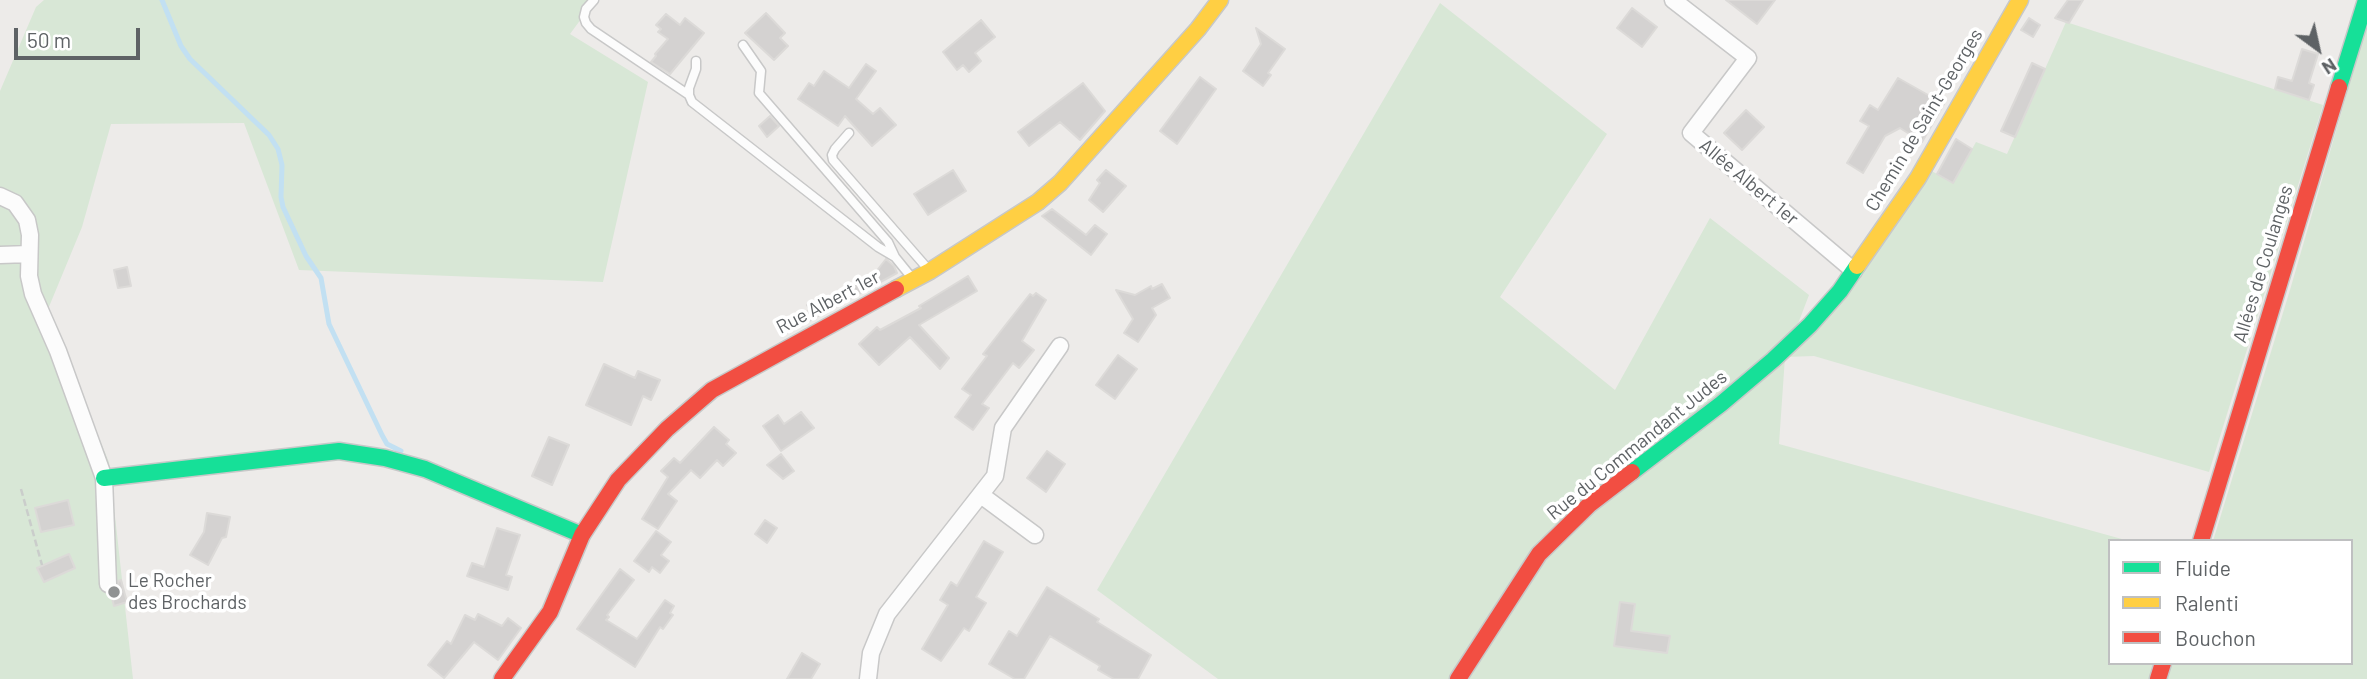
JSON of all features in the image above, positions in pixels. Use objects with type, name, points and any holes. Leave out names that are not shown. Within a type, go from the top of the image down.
[{"type":"street","name":"Rue Albert 1er","points":[[502,679],[550,612],[582,535],[618,480],[667,429],[712,390],[930,271],[1018,215],[1060,183],[1198,29],[1220,0]]},
{"type":"street","name":"Allée Albert 1er","points":[[1673,0],[1748,58],[1691,132],[1854,271]]},
{"type":"street","name":"Chemin de Saint-Georges","points":[[1810,325],[1854,271],[1918,178],[2020,0]]},
{"type":"street","name":"Allées de Coulanges","points":[[2202,539],[2365,0]]},
{"type":"street","points":[[0,196],[15,203],[27,220],[30,234],[29,276],[33,294],[58,351],[104,478],[108,584]]},
{"type":"street","points":[[0,255],[29,254]]},
{"type":"street","name":"Rue du Commandant Judes","points":[[1458,679],[1539,554],[1590,505],[1721,404],[1810,325]]},
{"type":"street","points":[[868,679],[871,653],[887,614],[995,476],[1003,428],[1060,346]]},
{"type":"street","points":[[104,478],[339,451],[384,458],[425,469],[582,535]]},
{"type":"street","points":[[981,495],[1035,535]]},
{"type":"lane","points":[[594,0],[586,9],[584,17],[591,29],[689,95],[692,102],[703,111],[878,247],[895,257]]},
{"type":"lane","points":[[743,45],[761,71],[759,93],[888,242],[895,257],[914,280]]},
{"type":"lane","points":[[689,95],[696,61]]},
{"type":"lane","points":[[849,133],[835,149],[833,160],[930,271]]},
{"type":"path","points":[[21,489],[42,565]]},
{"type":"green space","points":[[44,0],[595,0],[570,34],[648,82],[603,282],[299,270],[244,123],[111,124],[82,227],[46,314],[109,462],[133,679],[0,679],[0,91],[36,7]]},
{"type":"green space","points":[[1440,3],[1607,134],[1500,297],[1615,390],[1710,218],[1809,295],[1786,355],[1928,169],[1953,183],[1976,142],[2007,154],[2066,22],[2323,105],[2209,472],[1814,356],[1785,357],[1779,444],[2122,539],[2108,539],[2108,665],[2353,665],[2353,539],[2214,539],[2290,290],[2367,24],[2367,679],[1218,679],[1097,590]]},
{"type":"building","points":[[1726,0],[1775,0],[1757,24]]},
{"type":"building","points":[[2068,0],[2083,0],[2069,23],[2055,18]]},
{"type":"building","points":[[1632,8],[1657,27],[1642,47],[1617,28]]},
{"type":"building","points":[[766,13],[785,33],[780,38],[788,46],[774,60],[745,33]]},
{"type":"building","points":[[666,14],[680,25],[685,18],[704,33],[670,74],[651,62],[668,39],[658,32],[661,29],[656,25]]},
{"type":"building","points":[[2029,18],[2040,25],[2033,37],[2021,30]]},
{"type":"building","points":[[981,20],[995,37],[975,53],[981,61],[969,72],[963,65],[957,70],[943,52]]},
{"type":"building","points":[[1256,28],[1285,49],[1268,73],[1271,75],[1263,86],[1243,71],[1261,44]]},
{"type":"building","points":[[2302,49],[2318,54],[2309,83],[2314,85],[2309,100],[2275,89],[2278,77],[2292,81]]},
{"type":"building","points":[[2032,63],[2045,69],[2015,137],[2001,131]]},
{"type":"building","points":[[866,64],[876,71],[856,99],[873,114],[880,108],[896,125],[872,146],[845,116],[838,126],[798,99],[809,83],[814,86],[824,71],[849,88]]},
{"type":"building","points":[[1200,77],[1216,89],[1177,144],[1160,131]]},
{"type":"building","points":[[1898,78],[1944,104],[1922,142],[1900,128],[1885,136],[1863,173],[1847,163],[1869,126],[1860,121],[1870,105],[1878,110]]},
{"type":"building","points":[[1083,83],[1105,111],[1080,140],[1060,122],[1029,146],[1018,132]]},
{"type":"building","points":[[1746,110],[1764,127],[1742,150],[1724,133]]},
{"type":"building","points":[[770,116],[779,126],[767,137],[759,126]]},
{"type":"building","points":[[1956,139],[1972,149],[1953,183],[1937,174]]},
{"type":"building","points":[[953,170],[966,191],[928,215],[914,194]]},
{"type":"building","points":[[1106,170],[1126,186],[1103,212],[1089,200],[1100,183],[1097,180]]},
{"type":"building","points":[[1052,209],[1086,235],[1095,225],[1107,234],[1091,255],[1042,216]]},
{"type":"building","points":[[886,259],[897,273],[807,322],[803,314],[810,310],[807,305],[820,297],[822,302],[875,273]]},
{"type":"building","points":[[127,267],[131,286],[118,288],[114,270]]},
{"type":"building","points":[[968,276],[977,291],[919,325],[949,358],[940,369],[910,337],[879,365],[859,344],[877,327],[880,330],[921,308],[919,306]]},
{"type":"building","points":[[1162,284],[1170,298],[1152,308],[1156,315],[1138,342],[1124,333],[1133,319],[1116,290],[1135,295],[1151,286],[1152,289]]},
{"type":"building","points":[[1036,293],[1046,300],[1022,341],[1034,350],[1019,368],[1013,363],[982,404],[989,408],[973,430],[955,417],[971,395],[962,389],[987,356],[983,354],[1030,294],[1033,296]]},
{"type":"building","points":[[1118,355],[1137,369],[1115,399],[1096,385]]},
{"type":"building","points":[[604,364],[635,378],[638,371],[660,380],[651,400],[643,396],[631,425],[586,405]]},
{"type":"building","points":[[801,412],[814,428],[781,451],[763,426],[778,415],[784,424]]},
{"type":"building","points":[[714,427],[729,440],[726,444],[736,453],[723,466],[717,460],[700,478],[691,470],[668,494],[677,501],[658,529],[642,519],[668,477],[661,471],[674,458],[680,463]]},
{"type":"building","points":[[549,437],[569,445],[552,485],[532,476]]},
{"type":"building","points":[[1047,451],[1065,464],[1046,492],[1027,478]]},
{"type":"building","points":[[781,454],[794,471],[783,479],[767,465]]},
{"type":"building","points":[[68,500],[74,525],[41,532],[35,508]]},
{"type":"building","points":[[207,513],[230,517],[226,537],[222,538],[208,565],[190,555],[204,532]]},
{"type":"building","points":[[765,520],[777,528],[767,543],[755,534]]},
{"type":"building","points":[[497,528],[520,535],[506,575],[512,577],[508,590],[467,576],[472,563],[484,567]]},
{"type":"building","points":[[656,531],[671,542],[661,555],[669,561],[660,573],[652,567],[649,572],[634,561]]},
{"type":"building","points":[[984,541],[1003,552],[976,597],[986,603],[969,631],[964,628],[941,661],[922,649],[948,605],[940,600],[951,582],[957,586]]},
{"type":"building","points":[[69,554],[75,568],[44,582],[37,568]]},
{"type":"building","points":[[620,569],[634,580],[606,620],[637,639],[665,600],[674,606],[670,613],[673,615],[663,629],[660,627],[635,667],[577,629]]},
{"type":"building","points":[[121,580],[127,602],[114,606],[111,594]]},
{"type":"building","points":[[1047,587],[1151,655],[1138,679],[1114,679],[1098,670],[1100,666],[1050,636],[1024,679],[1015,679],[989,664],[1009,631],[1017,636]]},
{"type":"building","points":[[1620,602],[1635,604],[1631,631],[1670,636],[1667,653],[1614,646]]},
{"type":"building","points":[[478,614],[502,626],[508,618],[521,628],[498,660],[474,642],[444,678],[428,665],[447,641],[451,644],[465,615],[475,620]]},
{"type":"building","points":[[802,653],[820,664],[811,679],[787,679]]},
{"type":"waterway","points":[[162,0],[181,46],[190,59],[269,135],[278,149],[282,165],[283,207],[306,256],[321,278],[329,324],[387,444],[401,451]]},
{"type":"traffic: fast","points":[[2339,87],[2366,0]]},
{"type":"traffic: fast","points":[[1632,472],[1721,404],[1773,360],[1810,325],[1840,291],[1857,266]]},
{"type":"traffic: fast","points":[[104,478],[339,451],[385,458],[425,469],[582,535]]},
{"type":"traffic: slow","points":[[896,289],[930,271],[1038,202],[1060,183],[1198,29],[1220,0]]},
{"type":"traffic: slow","points":[[1857,266],[1918,178],[2020,0]]},
{"type":"traffic: jam","points":[[2202,539],[2339,87]]},
{"type":"traffic: jam","points":[[502,679],[550,612],[582,535],[618,480],[667,429],[712,390],[896,289]]},
{"type":"traffic: jam","points":[[1458,679],[1539,554],[1589,505],[1632,472]]},
{"type":"traffic: jam","points":[[2158,679],[2162,665]]},
{"type":"place","name":"Le Rocher des Brochards","points":[[114,592]]}]
